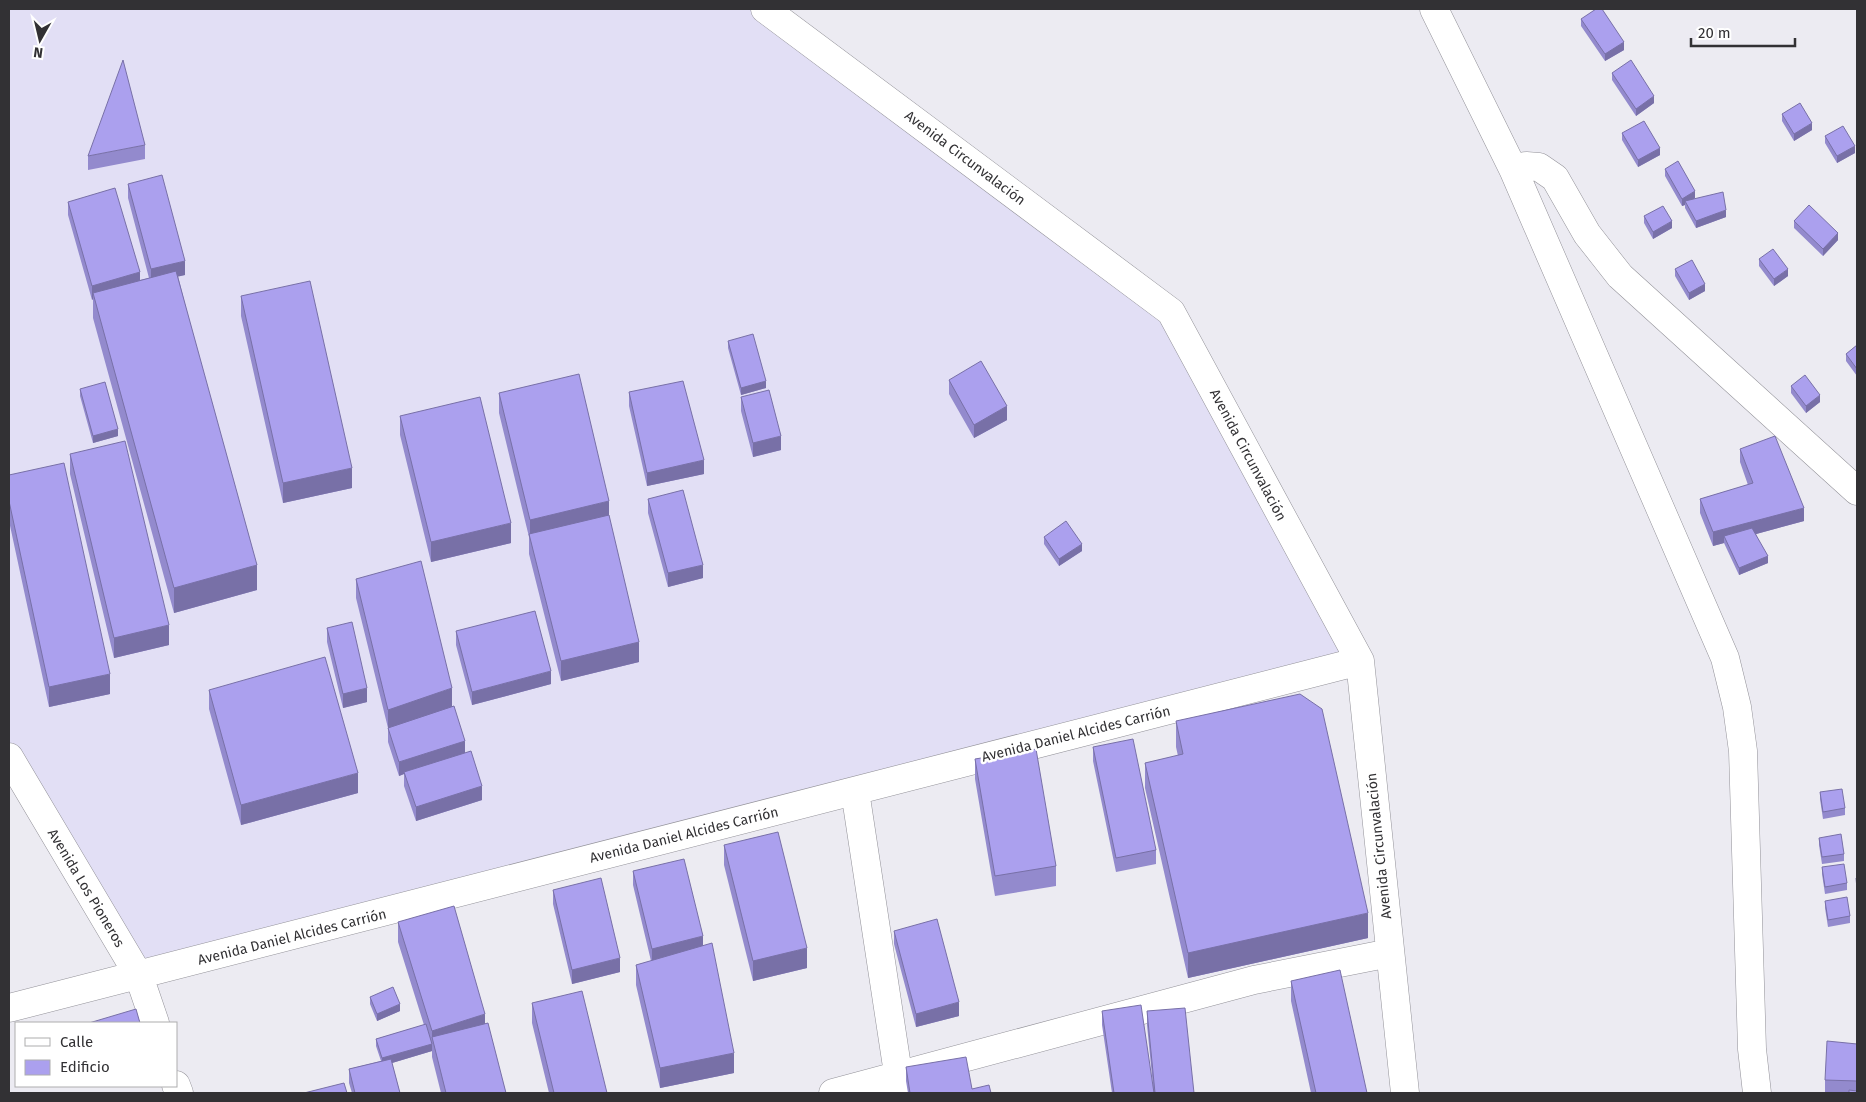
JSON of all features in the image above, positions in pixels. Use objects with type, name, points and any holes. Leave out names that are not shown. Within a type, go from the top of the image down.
[{"type":"street","name":"Avenida Circunvalación","points":[[765,9],[1171,312],[1360,661],[1405,1093]]},
{"type":"street","points":[[1434,9],[1513,169],[1725,658],[1737,707],[1743,751],[1752,1049],[1757,1093]]},
{"type":"street","points":[[1513,169],[1526,166],[1539,168],[1554,178],[1587,234],[1620,276],[1857,491]]},
{"type":"street","name":"Avenida Daniel Alcides Carrión","points":[[9,1008],[1360,661]]},
{"type":"street","name":"Avenida Los Pioneros","points":[[9,757],[139,976],[155,1022]]},
{"type":"street","points":[[855,791],[900,1085]]},
{"type":"street","points":[[832,1093],[900,1085],[1254,980],[1390,953]]},
{"type":"shaded area","points":[[9,9],[765,9],[1171,312],[1360,661],[139,976],[9,757]]},
{"type":"building","points":[[1596,9],[1602,9],[1624,42],[1605,54],[1581,19]]},
{"type":"building","points":[[123,60],[145,145],[88,156]]},
{"type":"building","points":[[1631,60],[1654,96],[1636,109],[1612,73]]},
{"type":"building","points":[[1800,103],[1812,123],[1794,134],[1782,114]]},
{"type":"building","points":[[1644,121],[1660,148],[1638,160],[1622,133]]},
{"type":"building","points":[[1843,126],[1855,146],[1837,156],[1825,136]]},
{"type":"building","points":[[1678,161],[1695,191],[1682,199],[1665,169]]},
{"type":"building","points":[[162,175],[185,261],[151,269],[128,184]]},
{"type":"building","points":[[115,188],[140,272],[92,286],[68,202]]},
{"type":"building","points":[[1723,192],[1726,210],[1696,221],[1685,201]]},
{"type":"building","points":[[1809,205],[1838,233],[1823,249],[1794,221]]},
{"type":"building","points":[[1663,206],[1672,221],[1653,232],[1644,216]]},
{"type":"building","points":[[1773,249],[1788,269],[1774,279],[1759,259]]},
{"type":"building","points":[[1692,260],[1705,284],[1689,293],[1675,269]]},
{"type":"building","points":[[176,271],[257,565],[174,588],[93,293]]},
{"type":"building","points":[[310,281],[352,468],[283,483],[241,296]]},
{"type":"building","points":[[753,334],[766,381],[741,388],[728,341]]},
{"type":"building","points":[[1857,345],[1857,369],[1846,354]]},
{"type":"building","points":[[981,361],[1007,406],[974,425],[949,380]]},
{"type":"building","points":[[579,374],[609,501],[530,520],[499,393]]},
{"type":"building","points":[[1805,375],[1820,395],[1806,406],[1791,386]]},
{"type":"building","points":[[683,381],[704,460],[647,473],[629,392]]},
{"type":"building","points":[[105,382],[118,429],[93,436],[80,389]]},
{"type":"building","points":[[769,390],[781,436],[753,443],[741,397]]},
{"type":"building","points":[[480,397],[511,523],[431,542],[400,416]]},
{"type":"building","points":[[1775,436],[1804,508],[1713,532],[1700,499],[1753,483],[1740,449]]},
{"type":"building","points":[[125,441],[169,625],[114,638],[70,454]]},
{"type":"building","points":[[64,463],[110,674],[49,687],[9,501],[9,475]]},
{"type":"building","points":[[683,490],[703,565],[668,573],[648,499]]},
{"type":"building","points":[[609,515],[639,642],[561,661],[529,534]]},
{"type":"building","points":[[1066,521],[1082,544],[1059,559],[1044,537]]},
{"type":"building","points":[[1752,528],[1768,556],[1739,568],[1724,536]]},
{"type":"building","points":[[421,561],[452,688],[388,710],[356,579]]},
{"type":"building","points":[[535,611],[551,671],[472,692],[456,631]]},
{"type":"building","points":[[352,622],[367,688],[343,694],[327,628]]},
{"type":"building","points":[[325,657],[358,773],[241,805],[209,690]]},
{"type":"building","points":[[1300,694],[1322,709],[1368,913],[1188,953],[1145,763],[1183,754],[1176,721]]},
{"type":"building","points":[[454,706],[465,741],[399,762],[388,728]]},
{"type":"building","points":[[1133,739],[1156,850],[1116,858],[1093,747]]},
{"type":"building","points":[[1036,749],[1056,866],[995,876],[975,759]]},
{"type":"building","points":[[471,751],[482,786],[416,807],[404,772]]},
{"type":"building","points":[[1842,789],[1845,808],[1823,812],[1820,792]]},
{"type":"building","points":[[778,832],[807,948],[753,961],[724,845]]},
{"type":"building","points":[[1841,834],[1844,854],[1822,857],[1819,838]]},
{"type":"building","points":[[684,859],[703,936],[652,949],[633,871]]},
{"type":"building","points":[[1844,864],[1847,883],[1825,887],[1822,867]]},
{"type":"building","points":[[601,878],[620,958],[572,970],[553,890]]},
{"type":"building","points":[[1847,897],[1850,916],[1828,920],[1825,901]]},
{"type":"building","points":[[454,906],[485,1014],[432,1031],[398,922]]},
{"type":"building","points":[[937,919],[959,1002],[916,1014],[894,931]]},
{"type":"building","points":[[712,943],[734,1053],[660,1068],[636,965]]},
{"type":"building","points":[[1340,970],[1367,1093],[1316,1093],[1291,981]]},
{"type":"building","points":[[393,987],[400,1004],[377,1014],[370,997]]},
{"type":"building","points":[[582,991],[607,1093],[554,1093],[532,1003]]},
{"type":"building","points":[[1141,1005],[1154,1093],[1114,1093],[1102,1011]]},
{"type":"building","points":[[1185,1008],[1194,1093],[1155,1093],[1147,1011]]},
{"type":"building","points":[[136,1009],[140,1022],[92,1022]]},
{"type":"building","points":[[488,1023],[506,1093],[446,1093],[432,1037]]},
{"type":"building","points":[[426,1024],[432,1044],[382,1058],[376,1039]]},
{"type":"building","points":[[1827,1041],[1857,1044],[1857,1081],[1825,1080]]},
{"type":"building","points":[[966,1057],[972,1089],[989,1085],[991,1093],[910,1093],[906,1067]]},
{"type":"building","points":[[391,1059],[400,1093],[355,1093],[349,1069]]},
{"type":"building","points":[[344,1083],[347,1093],[304,1093]]},
{"type":"building","points":[[1849,1090],[1857,1091],[1857,1093],[1849,1093]]}]
